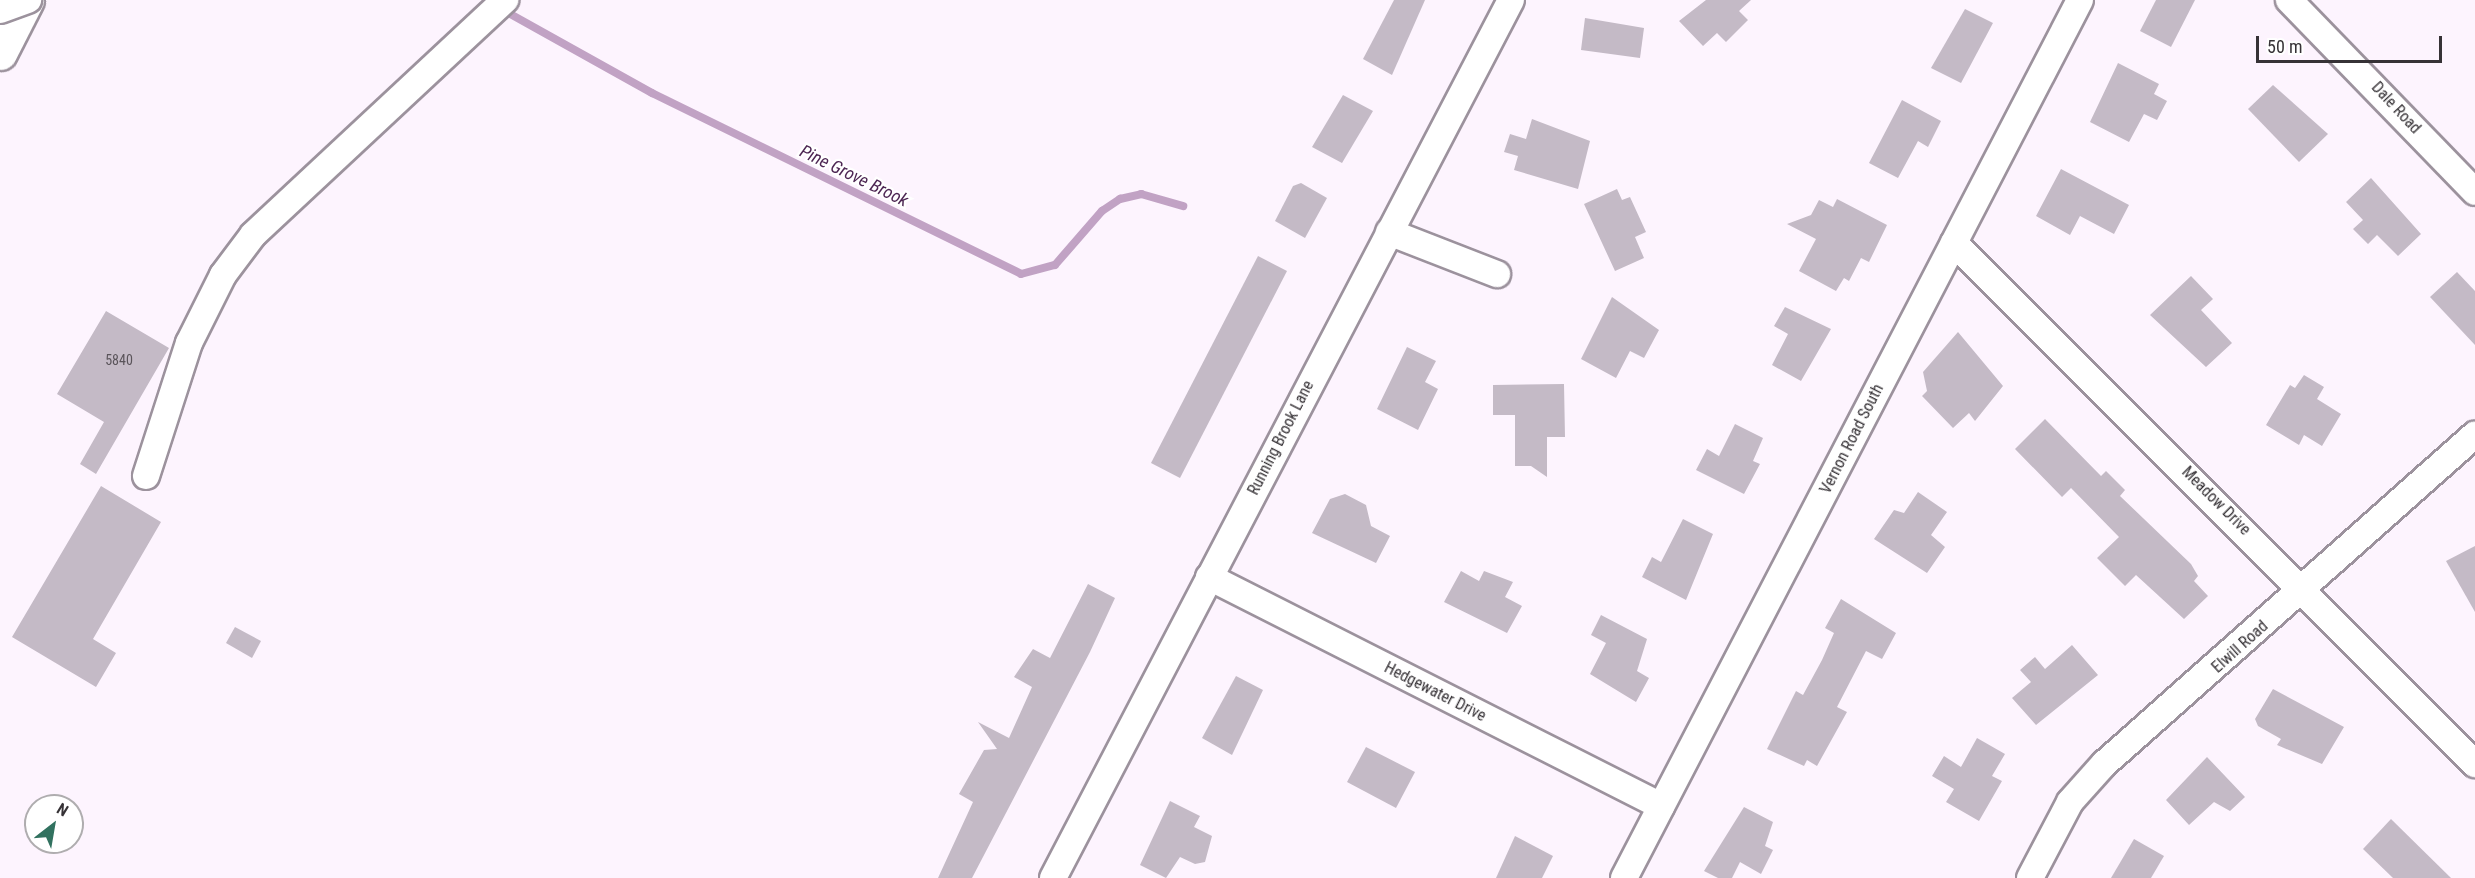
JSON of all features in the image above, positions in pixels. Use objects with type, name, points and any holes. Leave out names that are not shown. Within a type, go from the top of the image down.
[{"type":"highway","points":[[0,53],[28,0]]},
{"type":"street","points":[[0,10],[28,0]]},
{"type":"street","points":[[146,476],[189,343],[223,275],[253,235],[505,0]]},
{"type":"street","name":"Running Brook Lane","points":[[1053,878],[1511,0]]},
{"type":"street","name":"Vernon Road South","points":[[1624,878],[2080,0]]},
{"type":"street","name":"Dale Road","points":[[2289,0],[2475,192]]},
{"type":"street","points":[[1389,232],[1497,274]]},
{"type":"street","name":"Meadow Drive","points":[[1954,243],[2304,588],[2475,764]]},
{"type":"street","name":"Elwill Road","points":[[2030,878],[2070,802],[2104,764],[2475,435]]},
{"type":"street","name":"Hedgewater Drive","points":[[1209,577],[1661,806]]},
{"type":"building","points":[[1394,0],[1425,0],[1392,75],[1363,59]]},
{"type":"building","points":[[1706,0],[1751,0],[1739,11],[1748,20],[1726,42],[1717,33],[1703,46],[1679,21]]},
{"type":"building","points":[[2156,0],[2195,0],[2171,47],[2140,31]]},
{"type":"building","points":[[1965,9],[1993,23],[1961,83],[1931,68]]},
{"type":"building","points":[[1585,18],[1644,28],[1640,58],[1581,50]]},
{"type":"building","points":[[2118,63],[2159,84],[2154,94],[2167,101],[2157,120],[2144,114],[2129,142],[2090,122]]},
{"type":"building","points":[[2273,85],[2328,134],[2299,162],[2248,109]]},
{"type":"building","points":[[1343,95],[1373,111],[1342,163],[1312,147]]},
{"type":"building","points":[[1902,100],[1941,121],[1928,147],[1918,141],[1898,178],[1869,163]]},
{"type":"building","points":[[1532,119],[1590,141],[1578,189],[1514,170],[1518,156],[1504,152],[1510,134],[1526,139]]},
{"type":"building","points":[[2061,169],[2129,205],[2114,234],[2080,216],[2070,235],[2036,216]]},
{"type":"building","points":[[2371,178],[2421,234],[2398,256],[2377,235],[2368,244],[2353,229],[2363,220],[2346,202]]},
{"type":"building","points":[[1301,183],[1327,198],[1305,238],[1275,221],[1293,186]]},
{"type":"building","points":[[1617,189],[1622,200],[1630,197],[1646,232],[1635,237],[1644,258],[1615,271],[1584,204]]},
{"type":"building","points":[[1837,199],[1887,225],[1869,262],[1861,258],[1849,281],[1844,278],[1836,291],[1799,271],[1816,239],[1787,224],[1811,215],[1819,200],[1833,207]]},
{"type":"building","points":[[1258,256],[1287,271],[1180,478],[1151,463]]},
{"type":"building","points":[[2457,272],[2475,291],[2475,345],[2430,297]]},
{"type":"building","points":[[2191,276],[2213,299],[2201,310],[2232,343],[2206,367],[2150,315]]},
{"type":"building","points":[[1612,297],[1659,330],[1644,358],[1630,351],[1616,378],[1581,359]]},
{"type":"building","points":[[1785,307],[1831,329],[1801,381],[1772,365],[1788,334],[1774,326]]},
{"type":"building","points":[[106,311],[169,348],[96,474],[80,464],[104,422],[57,394]]},
{"type":"building","points":[[1958,332],[2003,386],[1975,421],[1969,413],[1953,428],[1922,396],[1927,391],[1923,372]]},
{"type":"building","points":[[1407,347],[1436,361],[1425,382],[1438,389],[1418,430],[1377,409]]},
{"type":"building","points":[[2304,375],[2324,387],[2317,399],[2341,414],[2322,446],[2304,435],[2299,445],[2266,425],[2290,385],[2295,388]]},
{"type":"building","points":[[1564,384],[1565,437],[1547,437],[1547,477],[1531,466],[1515,466],[1515,415],[1493,415],[1493,385]]},
{"type":"building","points":[[2045,419],[2101,476],[2106,471],[2125,490],[2120,496],[2191,564],[2198,576],[2194,581],[2208,596],[2184,619],[2136,575],[2125,586],[2097,558],[2119,537],[2071,488],[2062,497],[2015,449]]},
{"type":"building","points":[[1735,424],[1763,438],[1753,461],[1760,464],[1744,494],[1696,470],[1707,449],[1719,456]]},
{"type":"building","points":[[101,486],[161,522],[93,639],[116,653],[96,687],[12,637]]},
{"type":"building","points":[[1918,492],[1947,512],[1931,535],[1945,547],[1927,573],[1874,539],[1894,510],[1904,513]]},
{"type":"building","points":[[1345,494],[1366,505],[1371,526],[1390,536],[1376,563],[1312,533],[1330,499]]},
{"type":"building","points":[[1683,519],[1713,534],[1686,600],[1642,577],[1652,557],[1661,562]]},
{"type":"building","points":[[2475,546],[2475,612],[2446,561]]},
{"type":"building","points":[[1461,571],[1479,581],[1484,571],[1513,582],[1505,597],[1522,606],[1507,633],[1444,602]]},
{"type":"building","points":[[1088,584],[1115,598],[1090,652],[972,878],[938,878],[973,802],[959,794],[984,750],[997,749],[978,722],[1009,738],[1032,687],[1014,677],[1033,649],[1050,658]]},
{"type":"building","points":[[1841,599],[1896,633],[1882,659],[1866,651],[1837,707],[1847,712],[1817,766],[1807,760],[1804,766],[1767,749],[1796,691],[1803,695],[1822,660],[1834,633],[1825,628]]},
{"type":"building","points":[[1601,615],[1647,639],[1637,671],[1649,678],[1636,702],[1590,674],[1606,643],[1591,635]]},
{"type":"building","points":[[235,627],[261,641],[252,658],[226,643]]},
{"type":"building","points":[[2072,645],[2098,675],[2036,725],[2012,698],[2031,682],[2020,670],[2035,657],[2045,669]]},
{"type":"building","points":[[1236,676],[1263,690],[1232,755],[1202,738]]},
{"type":"building","points":[[2273,689],[2344,727],[2322,764],[2277,745],[2281,739],[2258,726],[2255,719]]},
{"type":"building","points":[[1977,738],[2005,754],[1992,776],[2002,781],[1979,821],[1946,802],[1954,789],[1932,776],[1944,756],[1961,767]]},
{"type":"building","points":[[1366,747],[1415,772],[1396,808],[1347,782]]},
{"type":"building","points":[[2207,757],[2245,797],[2230,811],[2214,802],[2189,825],[2166,800]]},
{"type":"building","points":[[1170,801],[1200,816],[1194,827],[1212,836],[1205,862],[1195,864],[1180,857],[1166,878],[1140,865]]},
{"type":"building","points":[[1744,807],[1773,822],[1765,846],[1773,850],[1761,874],[1740,862],[1732,878],[1718,878],[1704,871]]},
{"type":"building","points":[[2391,819],[2451,878],[2393,878],[2363,849]]},
{"type":"building","points":[[1515,836],[1553,856],[1542,878],[1496,878]]},
{"type":"building","points":[[2134,839],[2164,856],[2151,878],[2111,878]]},
{"type":"waterway","name":"Pine Grove Brook","points":[[503,10],[652,93],[1021,274],[1055,265],[1102,211],[1120,199],[1141,194],[1183,206]]}]
